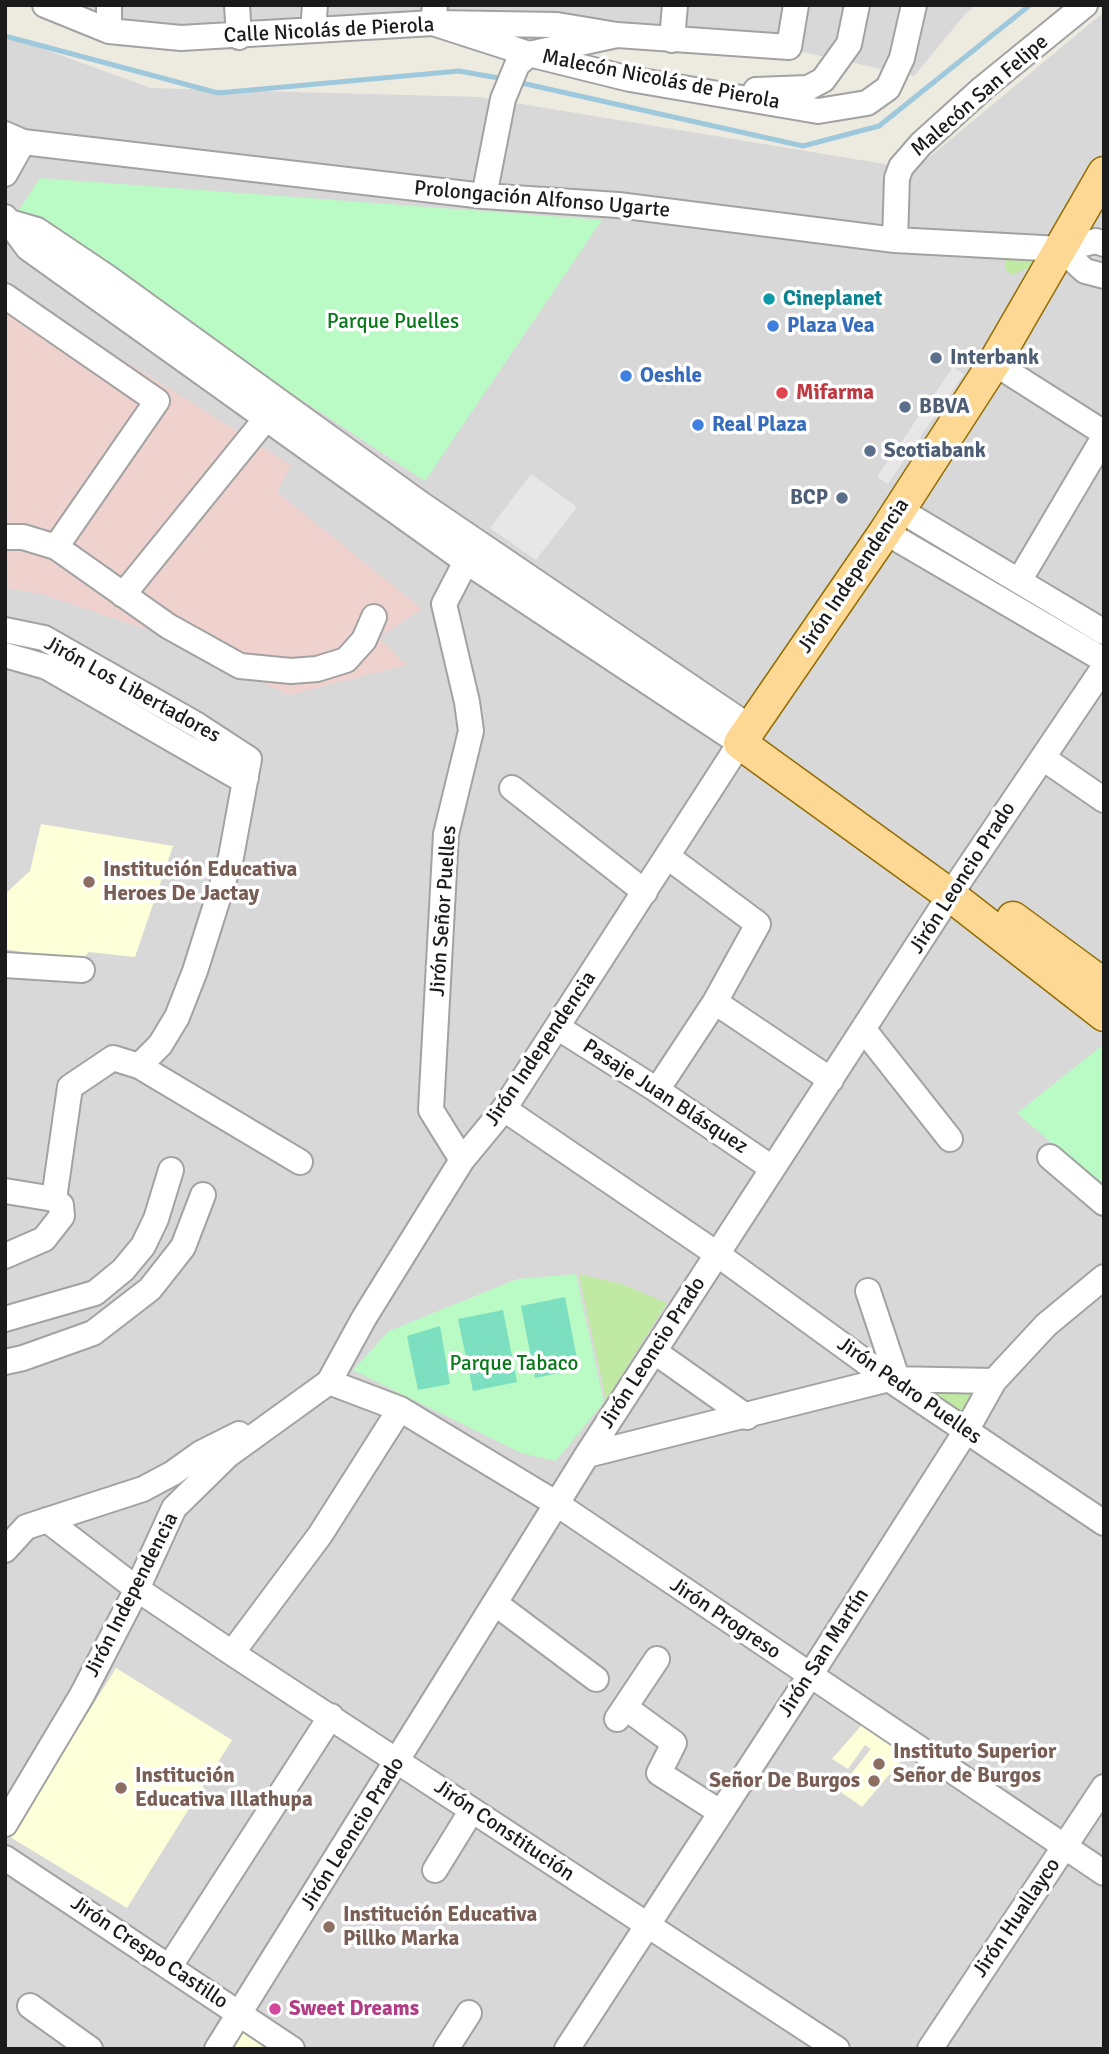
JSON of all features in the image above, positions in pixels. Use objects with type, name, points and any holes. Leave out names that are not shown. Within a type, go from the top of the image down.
[{"type":"main road","name":"Jirón Independencia","points":[[746,736],[892,521],[994,363],[1104,173]]},
{"type":"main road","points":[[746,736],[956,887],[1104,985]]},
{"type":"main road","points":[[956,887],[1104,1015]]},
{"type":"street","name":"Calle Nicolás de Pierola","points":[[45,5],[109,31],[181,38],[239,37],[313,30],[434,14],[557,15],[617,35],[789,47],[796,5]]},
{"type":"street","points":[[109,5],[109,31]]},
{"type":"street","points":[[237,5],[239,37]]},
{"type":"street","points":[[313,30],[315,5]]},
{"type":"street","points":[[672,40],[675,5]]},
{"type":"street","points":[[717,92],[807,88],[824,80],[849,44],[857,5]]},
{"type":"street","name":"Malecón Nicolás de Pierola","points":[[434,14],[523,59],[818,111],[867,103],[888,88],[902,58],[914,5]]},
{"type":"street","name":"Malecón San Felipe","points":[[895,240],[897,178],[901,167],[921,144],[983,88],[1085,5]]},
{"type":"street","name":"Calle Nicolás de Pierola","points":[[523,59],[617,35]]},
{"type":"street","points":[[484,197],[503,99],[523,59]]},
{"type":"street","name":"Prolongación Alfonso Ugarte","points":[[5,174],[14,138],[484,197],[618,205],[895,240],[1061,249],[1096,241],[1104,244]]},
{"type":"street","points":[[9,220],[28,248],[273,410],[470,551],[746,736]]},
{"type":"street","points":[[1061,249],[1085,271],[1104,276]]},
{"type":"street","points":[[5,296],[157,401],[57,547]]},
{"type":"street","points":[[994,363],[1104,435],[1019,581]]},
{"type":"street","points":[[123,595],[273,410]]},
{"type":"street","points":[[892,521],[1019,581],[1104,632]]},
{"type":"street","points":[[892,521],[1104,660]]},
{"type":"street","points":[[11,532],[57,547],[123,595],[211,652],[240,666],[264,670],[317,669],[346,660],[364,640],[374,617]]},
{"type":"street","name":"Jirón Señor Puelles","points":[[462,1160],[431,1110],[446,834],[471,731],[467,702],[444,604],[470,551]]},
{"type":"street","name":"Jirón Los Libertadores","points":[[5,630],[44,638],[197,725],[246,755],[248,771],[236,776],[47,667],[5,655]]},
{"type":"street","name":"Jirón Leoncio Prado","points":[[217,2049],[399,1761],[587,1455],[956,887],[1104,667]]},
{"type":"street","name":"Jirón Independencia","points":[[5,1824],[82,1695],[137,1589],[174,1507],[228,1455],[329,1382],[364,1318],[462,1160],[504,1109],[746,736]]},
{"type":"street","points":[[1043,758],[1104,800]]},
{"type":"street","points":[[139,1066],[160,1045],[177,1017],[195,971],[231,857],[248,771]]},
{"type":"street","points":[[512,788],[645,892]]},
{"type":"street","points":[[657,1090],[716,1002],[758,924],[668,857]]},
{"type":"street","points":[[5,965],[82,970]]},
{"type":"street","points":[[716,1002],[831,1080]]},
{"type":"street","name":"Pasaje Juan Blásquez","points":[[557,1027],[657,1090],[772,1168]]},
{"type":"street","points":[[864,1030],[950,1139]]},
{"type":"street","points":[[54,1199],[70,1087],[113,1059],[139,1066],[300,1163]]},
{"type":"street","name":"Jirón Pedro Puelles","points":[[504,1109],[717,1254],[966,1431],[1104,1523]]},
{"type":"street","points":[[1050,1157],[1104,1203]]},
{"type":"street","points":[[5,1319],[95,1293],[123,1270],[143,1246],[156,1219],[171,1170]]},
{"type":"street","points":[[5,1256],[44,1240],[62,1216],[61,1205],[54,1199],[7,1193]]},
{"type":"street","points":[[5,1362],[23,1359],[93,1333],[150,1289],[183,1247],[203,1195]]},
{"type":"street","name":"Jirón San Martín","points":[[566,2049],[966,1431],[994,1381],[1046,1325],[1104,1277]]},
{"type":"street","points":[[868,1291],[893,1378]]},
{"type":"street","points":[[655,1352],[747,1417]]},
{"type":"street","points":[[587,1455],[747,1417],[893,1378],[994,1381]]},
{"type":"street","name":"Jirón Progreso","points":[[329,1382],[400,1409],[557,1504],[808,1677],[1104,1873]]},
{"type":"street","points":[[232,1653],[320,1535],[400,1409]]},
{"type":"street","points":[[5,1550],[26,1527],[143,1489],[173,1473],[201,1453],[287,1411]]},
{"type":"street","name":"Jirón Constitución","points":[[47,1520],[137,1589],[232,1653],[836,2049]]},
{"type":"street","points":[[496,1604],[596,1679]]},
{"type":"street","points":[[657,1659],[622,1714],[674,1742],[659,1773],[720,1812]]},
{"type":"street","points":[[170,1966],[331,1716]]},
{"type":"street","name":"Jirón Huallayco","points":[[930,2049],[1104,1787]]},
{"type":"street","points":[[435,1870],[472,1810]]},
{"type":"street","name":"Jirón Crespo Castillo","points":[[5,1858],[292,2049]]},
{"type":"street","points":[[30,2007],[90,2049]]},
{"type":"street","points":[[446,2049],[469,2013]]},
{"type":"shaded area","points":[[46,5],[977,5],[966,13],[914,76],[687,27],[429,22],[84,29]]},
{"type":"shaded area","points":[[1104,12],[1104,2049],[5,2049],[5,35],[151,88],[479,97],[915,169]]},
{"type":"shaded area","points":[[5,286],[291,465],[277,492],[422,609],[379,637],[406,665],[289,695],[166,636],[42,594],[5,588]]},
{"type":"shaded area","points":[[953,367],[964,374],[888,484],[877,477]]},
{"type":"shaded area","points":[[531,474],[577,507],[536,560],[490,528]]},
{"type":"shaded area","name":"Institución Educativa Heroes De Jactay","points":[[41,824],[173,846],[135,957],[89,952],[79,962],[5,949],[5,894],[30,871]]},
{"type":"shaded area","name":"Institución Educativa Illathupa","points":[[116,1668],[232,1740],[127,1908],[10,1837]]},
{"type":"shaded area","name":"Instituto Superior Señor de Burgos","points":[[867,1719],[911,1749],[862,1807],[838,1790],[871,1749],[865,1745],[848,1769],[832,1759]]},
{"type":"shaded area","points":[[243,2031],[271,2049],[232,2049]]},
{"type":"green space","name":"Parque Puelles","points":[[40,178],[602,220],[425,481],[17,213]]},
{"type":"green space","points":[[1006,254],[1041,257],[1038,263],[1012,275],[1006,270]]},
{"type":"green space","points":[[1104,1044],[1104,1189],[1017,1113]]},
{"type":"green space","name":"Parque Tabaco","points":[[576,1274],[604,1402],[556,1461],[521,1453],[353,1370],[389,1331],[517,1279]]},
{"type":"green space","points":[[579,1274],[622,1284],[667,1303],[606,1400]]},
{"type":"green space","points":[[565,1297],[579,1369],[535,1378],[521,1306]]},
{"type":"green space","points":[[503,1310],[517,1382],[473,1391],[458,1319]]},
{"type":"green space","points":[[440,1326],[450,1384],[418,1390],[407,1336]]},
{"type":"green space","points":[[933,1391],[975,1392],[961,1413]]},
{"type":"waterway","points":[[517,82],[803,146],[879,126],[1030,5]]},
{"type":"waterway","points":[[5,36],[218,93],[459,71],[504,79]]},
{"type":"place","name":"Cineplanet","points":[[769,299]]},
{"type":"place","name":"Plaza Vea","points":[[773,326]]},
{"type":"place","name":"Interbank","points":[[936,358]]},
{"type":"place","name":"Oeshle","points":[[626,376]]},
{"type":"place","name":"Mifarma","points":[[782,393]]},
{"type":"place","name":"BBVA","points":[[905,407]]},
{"type":"place","name":"Real Plaza","points":[[698,425]]},
{"type":"place","name":"Scotiabank","points":[[870,451]]},
{"type":"place","name":"BCP","points":[[842,498]]},
{"type":"place","name":"Institución Educativa Heroes De Jactay","points":[[89,882]]},
{"type":"place","name":"Instituto Superior Señor de Burgos","points":[[879,1764]]},
{"type":"place","name":"Señor De Burgos","points":[[874,1781]]},
{"type":"place","name":"Institución Educativa Illathupa","points":[[121,1788]]},
{"type":"place","name":"Institución Educativa Pillko Marka","points":[[329,1927]]},
{"type":"place","name":"Sweet Dreams","points":[[275,2009]]}]
